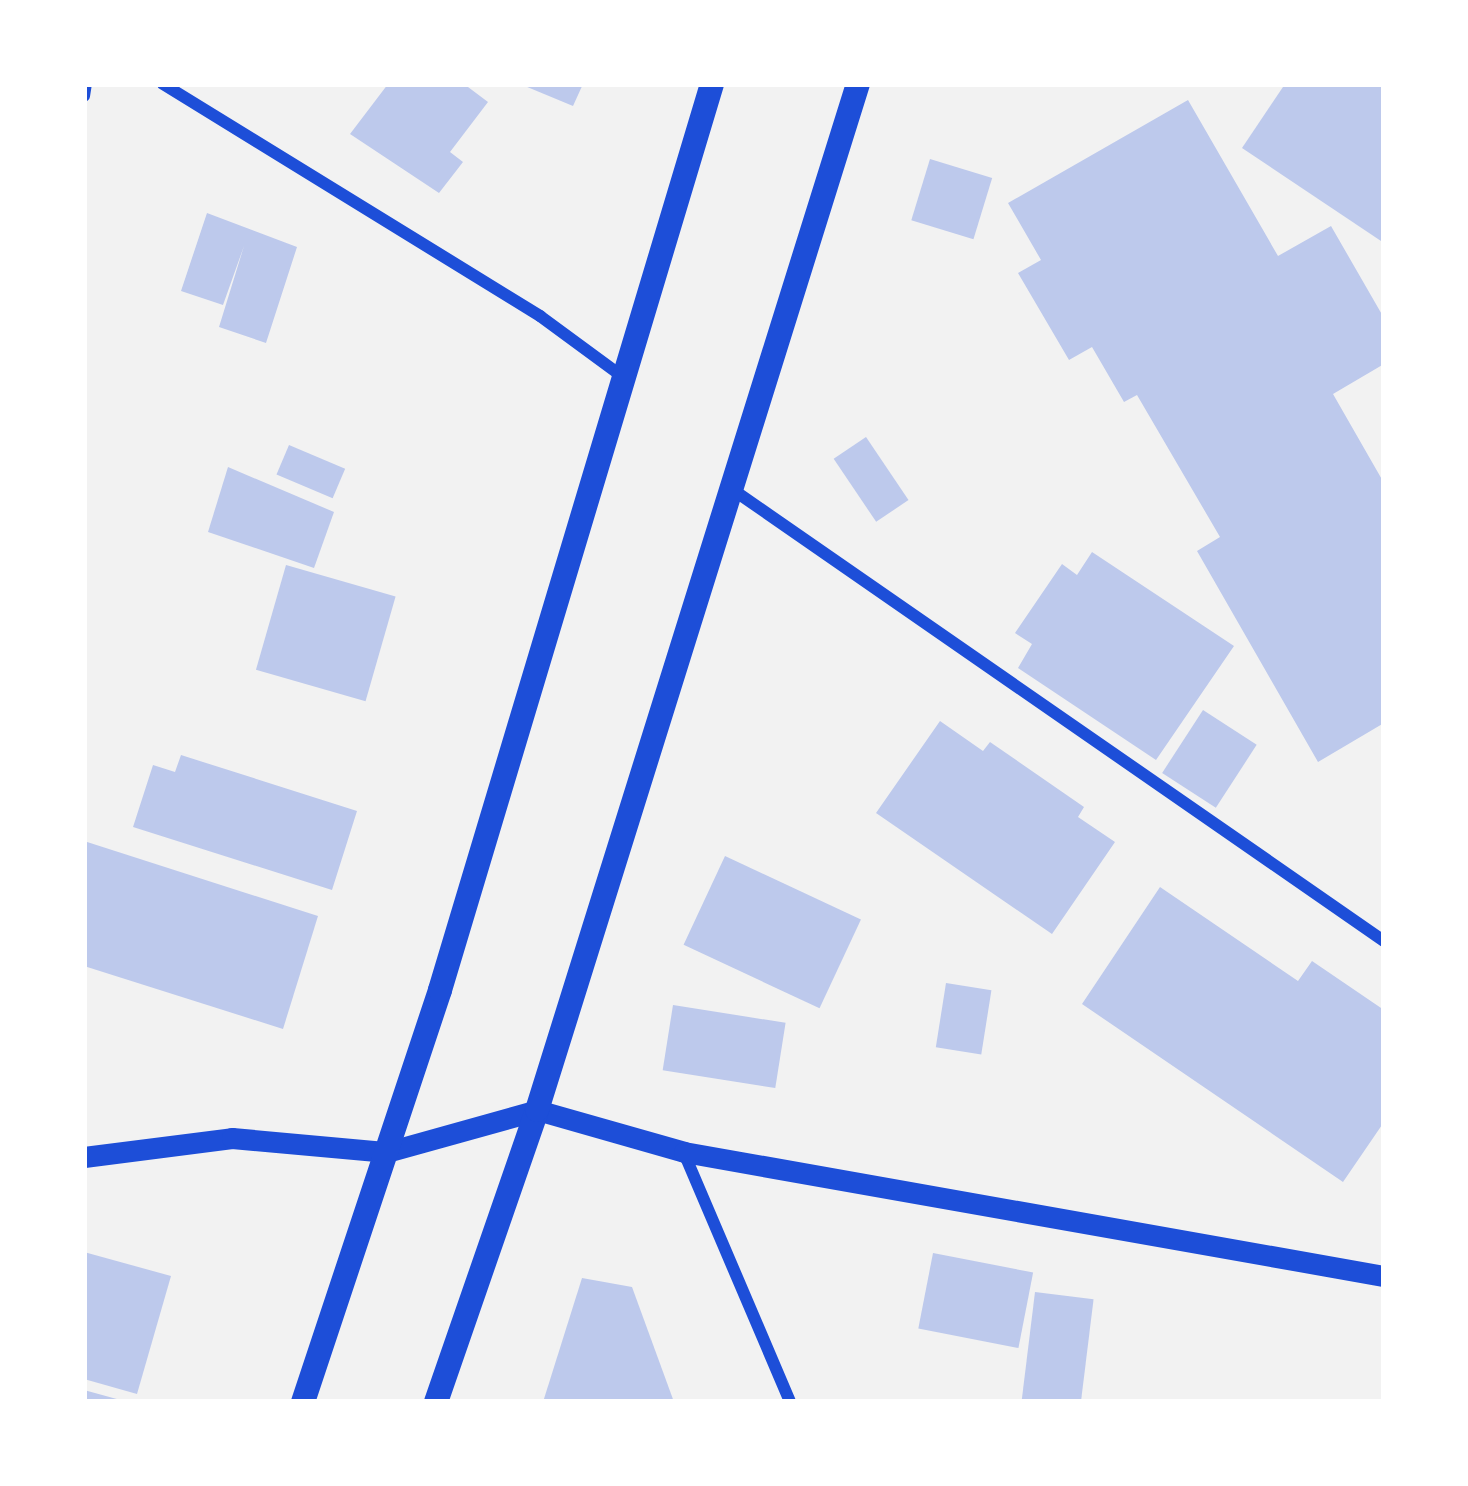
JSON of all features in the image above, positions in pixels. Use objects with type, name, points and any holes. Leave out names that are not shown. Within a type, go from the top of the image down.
[{"type":"main road","points":[[303,1402],[387,1151],[712,84]]},
{"type":"main road","points":[[436,1402],[537,1110],[858,84]]},
{"type":"street","points":[[84,96],[86,84]]},
{"type":"street","points":[[163,84],[540,316],[623,377]]},
{"type":"street","points":[[729,487],[1384,941]]},
{"type":"street","points":[[84,1157],[232,1138],[387,1151],[537,1110],[684,1152],[1384,1276]]},
{"type":"street","points":[[684,1152],[790,1402]]},
{"type":"building","points":[[388,84],[464,84],[488,102],[450,152],[463,162],[439,193],[350,134]]},
{"type":"building","points":[[520,84],[583,84],[573,106]]},
{"type":"building","points":[[1285,84],[1384,84],[1384,243],[1242,148]]},
{"type":"building","points":[[1188,100],[1278,256],[1331,226],[1384,318],[1384,364],[1333,394],[1384,483],[1384,723],[1318,762],[1197,551],[1220,537],[1137,395],[1124,402],[1092,347],[1069,360],[1018,273],[1041,260],[1008,203]]},
{"type":"building","points":[[930,159],[992,178],[973,239],[911,220]]},
{"type":"building","points":[[207,213],[297,247],[266,343],[219,327],[244,246],[223,305],[181,291]]},
{"type":"building","points":[[866,437],[908,500],[876,522],[834,459]]},
{"type":"building","points":[[289,445],[345,469],[333,498],[276,474]]},
{"type":"building","points":[[228,467],[334,512],[314,568],[208,532]]},
{"type":"building","points":[[1092,552],[1234,646],[1156,760],[1018,668],[1032,644],[1015,633],[1062,564],[1077,575]]},
{"type":"building","points":[[286,565],[396,596],[366,701],[256,670]]},
{"type":"building","points":[[1203,710],[1257,745],[1216,808],[1162,773]]},
{"type":"building","points":[[940,721],[983,751],[990,742],[1084,807],[1078,817],[1115,842],[1052,934],[876,813]]},
{"type":"building","points":[[181,755],[357,811],[332,890],[133,827],[153,765],[175,772]]},
{"type":"building","points":[[84,841],[318,916],[283,1029],[84,966]]},
{"type":"building","points":[[725,856],[861,919],[820,1008],[684,945]]},
{"type":"building","points":[[1160,887],[1298,981],[1312,961],[1384,1010],[1384,1122],[1343,1182],[1082,1004]]},
{"type":"building","points":[[946,983],[991,990],[981,1054],[936,1047]]},
{"type":"building","points":[[673,1005],[786,1023],[775,1088],[663,1070]]},
{"type":"building","points":[[84,1252],[171,1276],[137,1394],[84,1379]]},
{"type":"building","points":[[933,1253],[1033,1272],[1018,1348],[918,1329]]},
{"type":"building","points":[[582,1278],[632,1287],[674,1402],[543,1402]]},
{"type":"building","points":[[1035,1292],[1094,1299],[1081,1402],[1021,1402]]},
{"type":"building","points":[[84,1390],[124,1401],[124,1402],[84,1402]]}]
